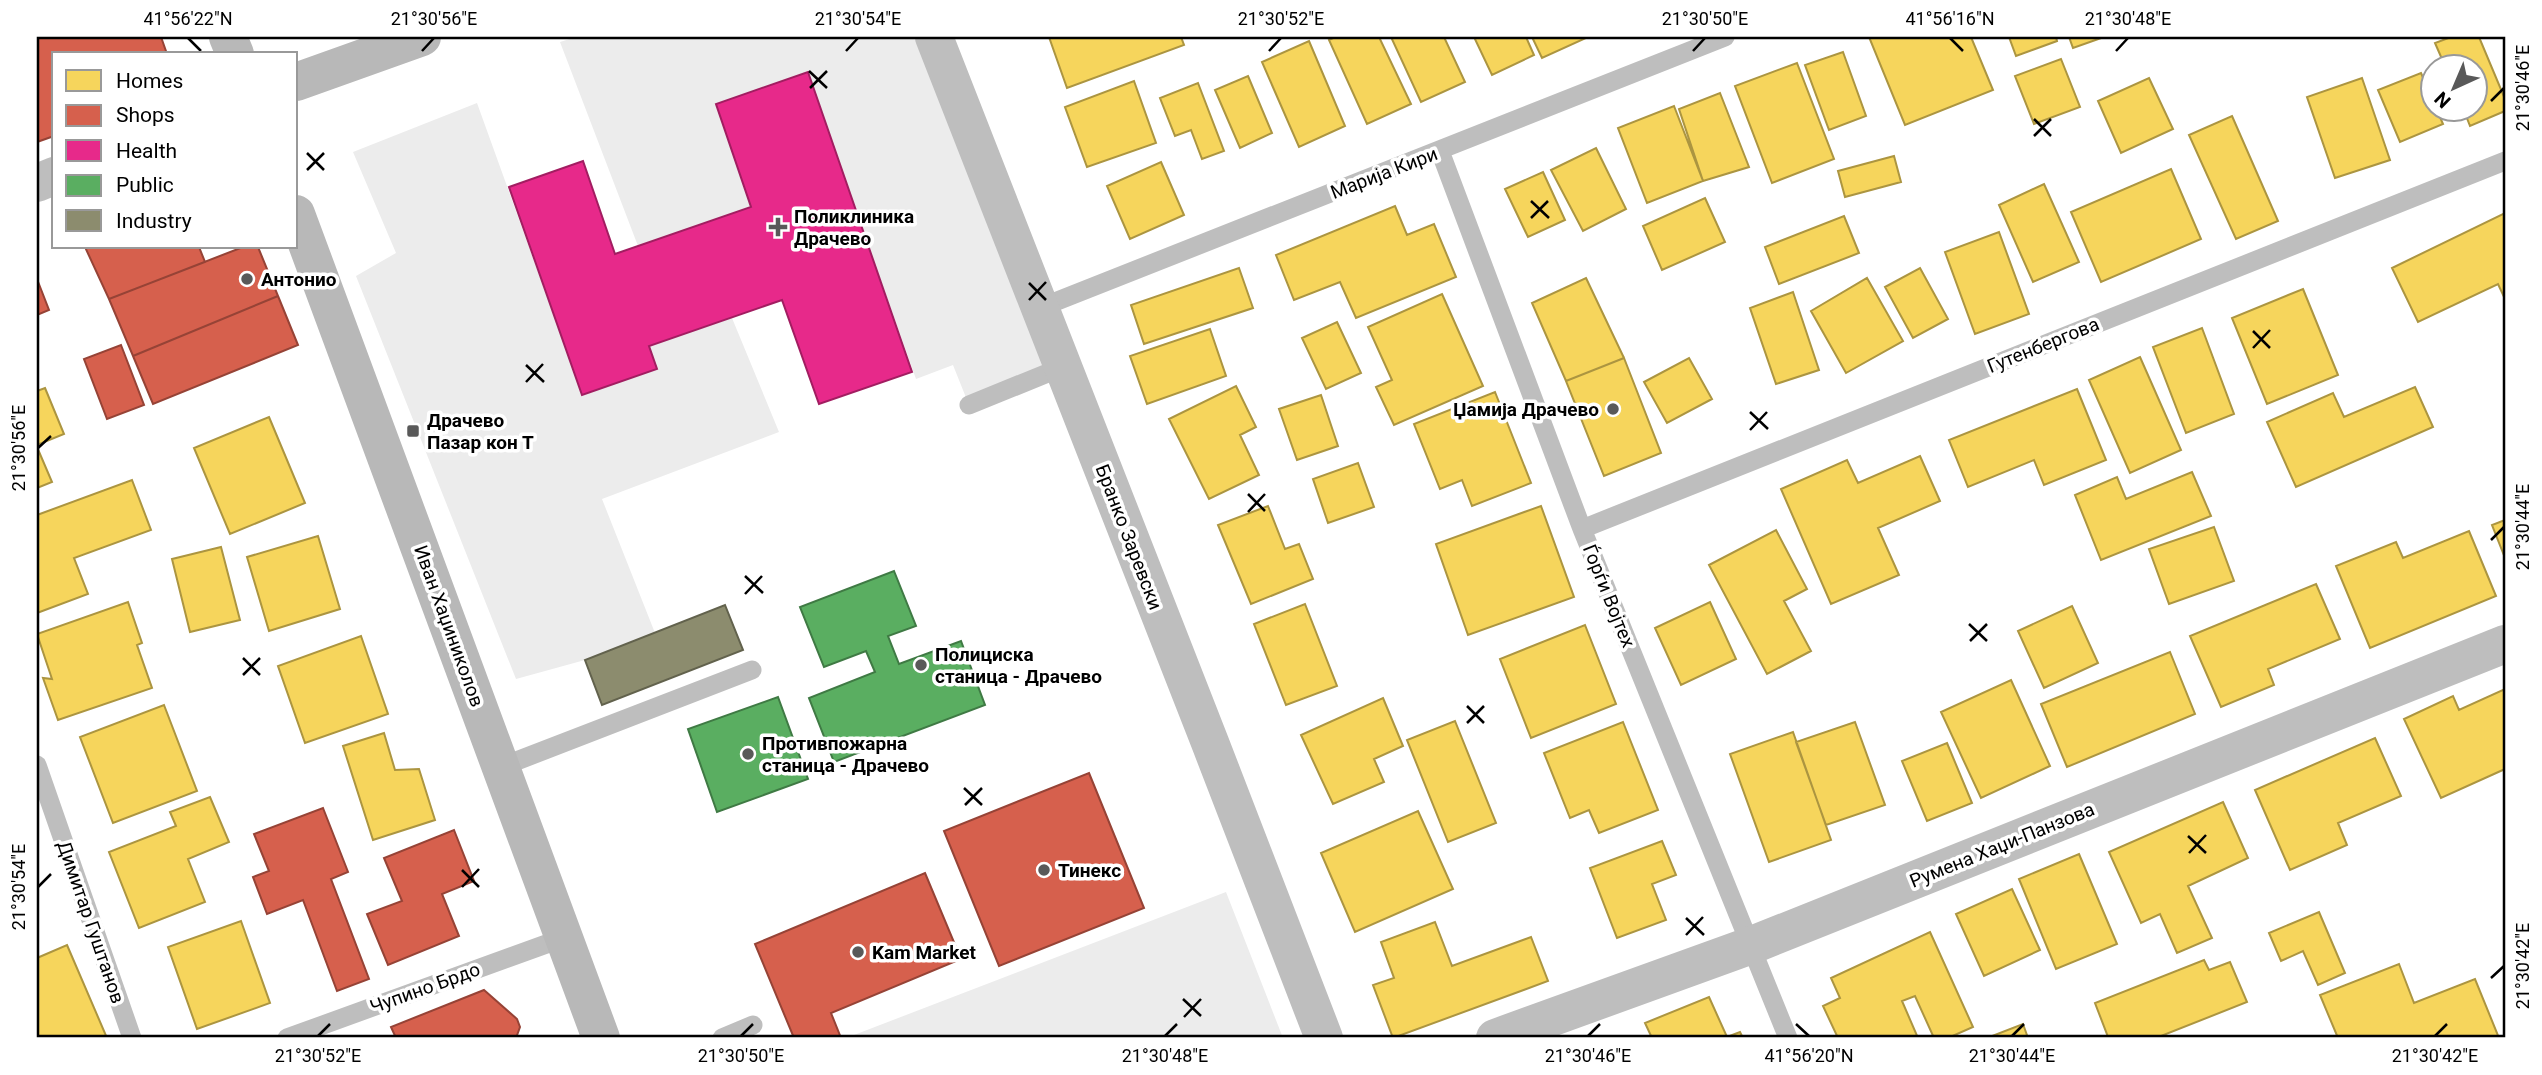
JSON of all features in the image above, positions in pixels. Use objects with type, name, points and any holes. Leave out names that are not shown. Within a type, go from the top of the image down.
[{"type":"street","points":[[298,81],[422,37]]},
{"type":"street","name":"Бранко Заревски","points":[[934,37],[1065,366],[1109,488],[1324,1038]]},
{"type":"street","name":"Иван Хаџиниколов","points":[[298,219],[601,1038]]},
{"type":"street","name":"Румена Хаџи-Панзова","points":[[1495,1038],[1752,945],[2505,643]]},
{"type":"lane","name":"Марија Кири","points":[[1042,307],[1725,37]]},
{"type":"lane","name":"Ѓорѓи Војтех","points":[[1440,150],[1582,529],[1788,1038]]},
{"type":"lane","name":"Гутенбергова","points":[[1582,529],[2505,161]]},
{"type":"lane","points":[[969,405],[1065,366]]},
{"type":"lane","points":[[501,767],[752,670]]},
{"type":"lane","name":"Димитар Гуштанов","points":[[37,765],[132,1038]]},
{"type":"lane","name":"Чупино Брдо","points":[[287,1038],[563,938]]},
{"type":"lane","points":[[722,1038],[753,1025]]},
{"type":"shaded area","points":[[576,37],[934,37],[1065,366],[969,405],[953,365],[916,379],[807,73],[716,104],[751,207],[638,246],[560,42]]},
{"type":"shaded area","points":[[477,103],[582,394],[657,369],[649,346],[732,318],[779,432],[602,499],[655,633],[585,660],[516,679],[356,276],[396,253],[353,152]]},
{"type":"shaded area","points":[[1226,892],[1283,1038],[855,1038],[854,1035]]},
{"type":"building: Homes","points":[[1049,37],[1181,37],[1184,45],[1067,88]]},
{"type":"building: Homes","points":[[1335,37],[1379,37],[1411,104],[1367,124],[1329,40]]},
{"type":"building: Homes","points":[[1391,37],[1444,37],[1465,82],[1421,102]]},
{"type":"building: Homes","points":[[1474,37],[1526,37],[1534,55],[1492,75]]},
{"type":"building: Homes","points":[[1532,37],[1585,37],[1586,38],[1542,58]]},
{"type":"building: Homes","points":[[1869,37],[1971,37],[1993,90],[1905,125]]},
{"type":"building: Homes","points":[[2009,37],[2056,37],[2057,41],[2016,56]]},
{"type":"building: Homes","points":[[2069,37],[2104,37],[2073,48]]},
{"type":"building: Homes","points":[[2451,37],[2479,37],[2485,52],[2439,52],[2435,43]]},
{"type":"building: Homes","points":[[1309,41],[1345,126],[1299,147],[1262,62]]},
{"type":"building: Homes","points":[[1843,52],[1866,116],[1829,130],[1805,65]]},
{"type":"building: Homes","points":[[2061,59],[2080,107],[2034,124],[2015,76]]},
{"type":"building: Homes","points":[[1797,63],[1834,159],[1772,183],[1735,86]]},
{"type":"building: Homes","points":[[2490,63],[2505,99],[2505,111],[2490,117]]},
{"type":"building: Homes","points":[[2420,73],[2420,122],[2443,124],[2400,142],[2378,90]]},
{"type":"building: Homes","points":[[1248,76],[1272,133],[1240,148],[1215,90]]},
{"type":"building: Homes","points":[[2149,78],[2173,129],[2121,153],[2098,101]]},
{"type":"building: Homes","points":[[2362,78],[2390,160],[2335,178],[2307,97]]},
{"type":"building: Homes","points":[[1134,81],[1156,143],[1087,167],[1065,107]]},
{"type":"building: Homes","points":[[1198,83],[1224,151],[1202,159],[1191,130],[1175,136],[1160,98]]},
{"type":"building: Homes","points":[[1720,93],[1749,167],[1703,181],[1679,109]]},
{"type":"building: Homes","points":[[1674,106],[1703,181],[1647,203],[1618,128]]},
{"type":"building: Homes","points":[[2232,116],[2278,221],[2236,239],[2189,135]]},
{"type":"building: Homes","points":[[1596,148],[1626,209],[1583,231],[1551,170]]},
{"type":"building: Homes","points":[[1894,156],[1901,182],[1845,197],[1838,171]]},
{"type":"building: Homes","points":[[1161,162],[1184,215],[1130,239],[1107,186]]},
{"type":"building: Homes","points":[[2171,169],[2201,239],[2101,282],[2071,212]]},
{"type":"building: Homes","points":[[1543,172],[1565,220],[1528,237],[1505,189]]},
{"type":"building: Homes","points":[[2044,184],[2079,262],[2033,282],[1999,205]]},
{"type":"building: Homes","points":[[1705,198],[1725,242],[1662,270],[1643,226]]},
{"type":"building: Homes","points":[[1395,206],[1407,235],[1434,224],[1456,277],[1356,318],[1340,282],[1294,300],[1276,255]]},
{"type":"building: Homes","points":[[2505,213],[2505,299],[2498,284],[2418,322],[2392,268]]},
{"type":"building: Homes","points":[[1844,216],[1859,253],[1779,284],[1765,247]]},
{"type":"building: Homes","points":[[1999,232],[2029,314],[1975,334],[1945,252]]},
{"type":"building: Homes","points":[[1239,268],[1253,308],[1144,344],[1131,305]]},
{"type":"building: Homes","points":[[1920,268],[1948,319],[1913,338],[1885,287]]},
{"type":"building: Homes","points":[[1586,278],[1624,358],[1566,381],[1532,303]]},
{"type":"building: Homes","points":[[1867,278],[1903,341],[1846,373],[1811,311]]},
{"type":"building: Homes","points":[[2303,289],[2338,375],[2267,404],[2232,318]]},
{"type":"building: Homes","points":[[1793,292],[1819,370],[1776,384],[1750,308]]},
{"type":"building: Homes","points":[[1442,294],[1483,386],[1394,425],[1376,387],[1392,380],[1368,327]]},
{"type":"building: Homes","points":[[1337,322],[1361,373],[1326,389],[1302,338]]},
{"type":"building: Homes","points":[[2202,328],[2234,414],[2186,433],[2153,347]]},
{"type":"building: Homes","points":[[1210,329],[1226,376],[1147,404],[1130,356]]},
{"type":"building: Homes","points":[[2140,357],[2181,450],[2130,473],[2089,380]]},
{"type":"building: Homes","points":[[1624,358],[1661,453],[1604,476],[1566,381]]},
{"type":"building: Homes","points":[[1689,358],[1712,399],[1667,423],[1644,382]]},
{"type":"building: Homes","points":[[1236,386],[1256,427],[1240,435],[1259,475],[1209,499],[1169,419]]},
{"type":"building: Homes","points":[[2415,387],[2433,427],[2296,487],[2267,422],[2333,393],[2344,417]]},
{"type":"building: Homes","points":[[45,388],[64,434],[37,445],[37,391]]},
{"type":"building: Homes","points":[[2077,389],[2106,460],[2044,485],[2034,460],[1968,487],[1949,440]]},
{"type":"building: Homes","points":[[1495,392],[1531,483],[1472,506],[1462,480],[1440,489],[1414,424]]},
{"type":"building: Homes","points":[[1321,395],[1338,446],[1297,460],[1279,409]]},
{"type":"building: Homes","points":[[269,417],[305,503],[230,534],[194,448]]},
{"type":"building: Homes","points":[[37,447],[52,482],[37,488]]},
{"type":"building: Homes","points":[[1920,456],[1940,501],[1878,528],[1899,575],[1831,604],[1781,489],[1847,460],[1858,483]]},
{"type":"building: Homes","points":[[1358,463],[1374,507],[1328,523],[1313,479]]},
{"type":"building: Homes","points":[[2192,472],[2211,516],[2101,560],[2075,495],[2117,477],[2126,499]]},
{"type":"building: Homes","points":[[132,480],[151,530],[74,558],[88,594],[37,613],[37,515]]},
{"type":"building: Homes","points":[[1268,506],[1285,549],[1299,544],[1313,579],[1251,604],[1218,525]]},
{"type":"building: Homes","points":[[1541,506],[1574,597],[1468,635],[1436,544]]},
{"type":"building: Homes","points":[[2505,520],[2505,558],[2492,525]]},
{"type":"building: Homes","points":[[2214,527],[2234,581],[2169,604],[2149,549]]},
{"type":"building: Homes","points":[[1776,530],[1807,589],[1784,601],[1811,651],[1767,674],[1709,565]]},
{"type":"building: Homes","points":[[2469,531],[2496,596],[2370,648],[2336,566],[2396,542],[2403,558]]},
{"type":"building: Homes","points":[[318,536],[340,609],[269,631],[247,557]]},
{"type":"building: Homes","points":[[221,547],[240,620],[190,632],[172,559]]},
{"type":"building: Homes","points":[[2316,584],[2340,639],[2268,669],[2274,685],[2221,707],[2190,636]]},
{"type":"building: Homes","points":[[128,602],[142,643],[137,645],[152,688],[58,720],[43,678],[52,679],[37,634]]},
{"type":"building: Homes","points":[[1710,602],[1736,659],[1681,685],[1655,628]]},
{"type":"building: Homes","points":[[1305,604],[1337,686],[1286,705],[1254,624]]},
{"type":"building: Homes","points":[[2072,606],[2098,663],[2044,688],[2018,631]]},
{"type":"building: Homes","points":[[1585,625],[1616,704],[1531,738],[1500,659]]},
{"type":"building: Homes","points":[[361,636],[388,714],[305,743],[278,666]]},
{"type":"building: Homes","points":[[2170,652],[2195,714],[2067,767],[2041,704]]},
{"type":"building: Homes","points":[[2011,680],[2050,766],[1981,798],[1941,712]]},
{"type":"building: Homes","points":[[2505,689],[2505,769],[2441,798],[2404,719],[2453,696],[2459,710]]},
{"type":"building: Homes","points":[[1383,698],[1403,746],[1374,759],[1384,782],[1333,804],[1301,735]]},
{"type":"building: Homes","points":[[164,705],[197,791],[113,823],[80,737]]},
{"type":"building: Homes","points":[[1455,721],[1496,823],[1448,842],[1407,740]]},
{"type":"building: Homes","points":[[1623,722],[1658,810],[1599,833],[1589,810],[1570,818],[1544,753]]},
{"type":"building: Homes","points":[[1855,722],[1885,805],[1826,825],[1796,742]]},
{"type":"building: Homes","points":[[1793,732],[1831,840],[1769,862],[1730,754]]},
{"type":"building: Homes","points":[[384,733],[395,770],[419,769],[435,820],[373,840],[343,746]]},
{"type":"building: Homes","points":[[2375,738],[2401,796],[2338,823],[2347,845],[2290,870],[2255,790]]},
{"type":"building: Homes","points":[[1947,743],[1972,803],[1927,821],[1902,761]]},
{"type":"building: Homes","points":[[210,797],[229,842],[188,859],[205,902],[139,928],[109,852],[176,826],[170,812]]},
{"type":"building: Homes","points":[[2223,802],[2248,858],[2188,886],[2212,938],[2177,953],[2160,914],[2141,923],[2109,852]]},
{"type":"building: Homes","points":[[1418,811],[1453,889],[1355,932],[1321,853]]},
{"type":"building: Homes","points":[[1662,841],[1676,875],[1652,884],[1666,920],[1617,938],[1590,868]]},
{"type":"building: Homes","points":[[2079,854],[2117,944],[2056,969],[2019,879]]},
{"type":"building: Homes","points":[[2012,889],[2040,950],[1984,976],[1956,914]]},
{"type":"building: Homes","points":[[2319,912],[2345,973],[2318,985],[2303,951],[2281,961],[2269,933]]},
{"type":"building: Homes","points":[[241,921],[270,1003],[197,1029],[168,947]]},
{"type":"building: Homes","points":[[1435,922],[1452,966],[1531,937],[1548,981],[1393,1038],[1373,985],[1394,978],[1381,942]]},
{"type":"building: Homes","points":[[1930,932],[1973,1027],[1948,1038],[1934,1038],[1915,996],[1902,1001],[1918,1038],[1838,1038],[1823,1006],[1840,998],[1831,978]]},
{"type":"building: Homes","points":[[67,945],[107,1038],[37,1038],[37,958]]},
{"type":"building: Homes","points":[[2204,960],[2209,970],[2230,962],[2247,1002],[2156,1038],[2105,1038],[2108,1037],[2095,1003]]},
{"type":"building: Homes","points":[[2399,964],[2414,1003],[2475,979],[2499,1038],[2338,1038],[2320,995]]},
{"type":"building: Homes","points":[[1709,997],[1727,1037],[1740,1032],[1743,1038],[1652,1038],[1645,1023]]},
{"type":"building: Homes","points":[[2023,1024],[2028,1038],[1992,1036]]},
{"type":"building: Shops","points":[[37,37],[161,37],[166,52],[52,52],[52,137],[37,142]]},
{"type":"building: Shops","points":[[85,248],[199,248],[205,262],[109,299]]},
{"type":"building: Shops","points":[[240,248],[258,248],[278,296],[133,356],[109,299]]},
{"type":"building: Shops","points":[[37,279],[49,310],[37,315]]},
{"type":"building: Shops","points":[[278,296],[298,345],[153,404],[133,356]]},
{"type":"building: Shops","points":[[121,345],[144,405],[107,419],[84,359]]},
{"type":"building: Shops","name":"Тинекс","points":[[1089,773],[1144,908],[999,966],[944,831]]},
{"type":"building: Shops","points":[[323,808],[348,872],[331,879],[369,979],[337,991],[303,900],[267,914],[253,877],[269,871],[254,834]]},
{"type":"building: Shops","points":[[454,830],[474,881],[442,894],[459,936],[388,965],[367,914],[402,901],[384,858]]},
{"type":"building: Shops","name":"Kam Market","points":[[925,873],[961,959],[831,1013],[841,1038],[794,1038],[755,944]]},
{"type":"building: Shops","points":[[484,990],[517,1019],[520,1027],[516,1038],[396,1038],[391,1027]]},
{"type":"building: Health","name":"Поликлиника Драчево","points":[[808,72],[912,372],[819,404],[782,300],[649,346],[657,369],[582,395],[509,187],[583,161],[615,254],[751,207],[716,104]]},
{"type":"building: Public","name":"Полициска станица - Драчево","points":[[894,571],[916,626],[888,636],[899,664],[961,641],[985,705],[834,762],[809,698],[875,672],[866,651],[824,667],[800,607]]},
{"type":"building: Public","name":"Противпожарна станица - Драчево","points":[[778,697],[808,779],[717,812],[688,729]]},
{"type":"building: Industry","points":[[725,605],[743,650],[602,705],[585,660]]},
{"type":"place","name":"Поликлиника Драчево","points":[[778,227]]},
{"type":"place","name":"Антонио","points":[[247,279]]},
{"type":"place","name":"Џамија Драчево","points":[[1613,409]]},
{"type":"place","name":"Драчево Пазар кон Т","points":[[413,431]]},
{"type":"place","name":"Полициска станица - Драчево","points":[[921,665]]},
{"type":"place","name":"Противпожарна станица - Драчево","points":[[748,754]]},
{"type":"place","name":"Тинекс","points":[[1044,870]]},
{"type":"place","name":"Kam Market","points":[[858,952]]}]
